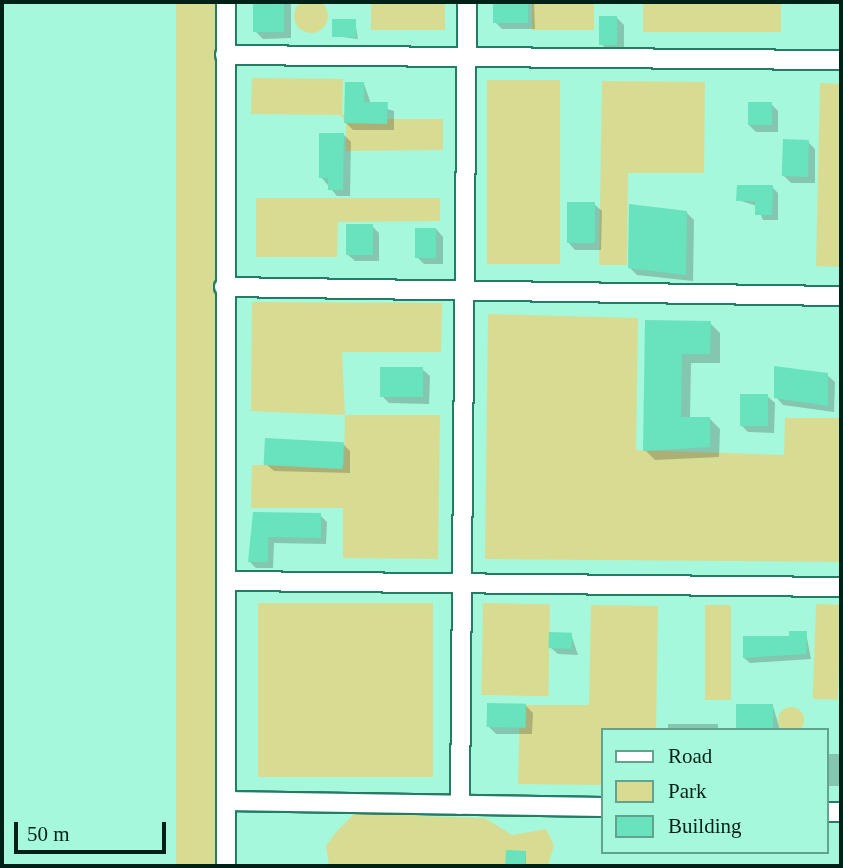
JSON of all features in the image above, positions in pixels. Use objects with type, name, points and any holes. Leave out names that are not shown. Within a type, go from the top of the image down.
[{"type":"street","points":[[226,2],[223,287],[229,581],[226,866]]},
{"type":"street","points":[[460,805],[467,2]]},
{"type":"street","points":[[225,55],[841,60]]},
{"type":"street","points":[[223,287],[841,296]]},
{"type":"street","points":[[229,581],[841,587]]},
{"type":"street","points":[[226,801],[602,807]]},
{"type":"green space","points":[[311,-1],[323,4],[328,16],[323,28],[311,33],[299,28],[294,16],[299,4]]},
{"type":"green space","points":[[176,2],[234,2],[234,866],[176,866]]},
{"type":"green space","points":[[371,2],[445,2],[445,30],[371,30]]},
{"type":"green space","points":[[532,2],[594,2],[594,30],[532,30]]},
{"type":"green space","points":[[643,2],[781,2],[781,32],[643,32]]},
{"type":"green space","points":[[252,78],[343,79],[342,114],[349,119],[443,119],[443,150],[346,151],[346,122],[340,115],[251,114]]},
{"type":"green space","points":[[487,80],[560,80],[560,264],[487,264]]},
{"type":"green space","points":[[602,81],[705,82],[704,173],[628,173],[627,265],[599,265]]},
{"type":"green space","points":[[820,83],[841,84],[841,267],[816,266]]},
{"type":"green space","points":[[256,198],[440,198],[440,221],[338,222],[337,257],[256,257]]},
{"type":"green space","points":[[252,302],[442,303],[441,352],[342,352],[345,415],[251,411]]},
{"type":"green space","points":[[488,314],[638,318],[636,450],[784,455],[785,418],[841,418],[841,562],[485,559]]},
{"type":"green space","points":[[345,415],[440,415],[438,559],[343,558],[343,508],[251,508],[252,465],[344,465]]},
{"type":"green space","points":[[258,603],[433,603],[433,777],[258,777]]},
{"type":"green space","points":[[483,603],[550,604],[548,696],[481,695]]},
{"type":"green space","points":[[816,604],[841,605],[838,700],[813,699]]},
{"type":"green space","points":[[591,605],[658,606],[656,728],[602,728],[602,785],[518,784],[520,705],[589,705]]},
{"type":"green space","points":[[705,605],[731,605],[731,700],[705,700]]},
{"type":"green space","points":[[786,708],[796,708],[803,715],[801,728],[781,728],[779,725],[779,715]]},
{"type":"green space","points":[[376,803],[420,816],[485,818],[512,835],[546,829],[554,845],[548,866],[329,866],[326,846],[336,832],[360,808]]},
{"type":"building","points":[[253,2],[284,2],[284,32],[253,32]]},
{"type":"building","points":[[493,2],[528,2],[528,23],[493,23]]},
{"type":"building","points":[[599,16],[617,16],[617,45],[599,45]]},
{"type":"building","points":[[332,19],[356,19],[356,37],[332,37]]},
{"type":"building","points":[[345,82],[364,82],[364,102],[388,102],[387,124],[344,123]]},
{"type":"building","points":[[748,102],[772,102],[772,125],[748,125]]},
{"type":"building","points":[[319,133],[344,133],[343,190],[328,190],[328,178],[319,178]]},
{"type":"building","points":[[783,139],[809,140],[808,177],[782,176]]},
{"type":"building","points":[[737,185],[773,185],[772,215],[755,215],[755,201],[736,201]]},
{"type":"building","points":[[567,202],[595,202],[595,243],[567,243]]},
{"type":"building","points":[[629,204],[687,211],[686,275],[628,268]]},
{"type":"building","points":[[346,224],[373,224],[373,255],[346,255]]},
{"type":"building","points":[[415,228],[436,228],[436,258],[415,258]]},
{"type":"building","points":[[645,320],[711,321],[710,354],[682,354],[681,417],[710,417],[710,447],[643,451]]},
{"type":"building","points":[[774,366],[828,373],[828,406],[774,398]]},
{"type":"building","points":[[380,367],[423,367],[423,397],[380,397]]},
{"type":"building","points":[[740,394],[768,394],[768,426],[740,426]]},
{"type":"building","points":[[265,438],[344,442],[342,469],[264,465]]},
{"type":"building","points":[[253,512],[321,513],[321,538],[268,537],[268,562],[248,562]]},
{"type":"building","points":[[789,631],[807,631],[806,654],[743,658],[743,636],[789,636]]},
{"type":"building","points":[[549,632],[572,633],[571,649],[548,648]]},
{"type":"building","points":[[487,703],[526,704],[526,728],[487,727]]},
{"type":"building","points":[[736,704],[773,704],[773,728],[736,728]]},
{"type":"building","points":[[506,850],[526,851],[525,866],[505,866]]}]
